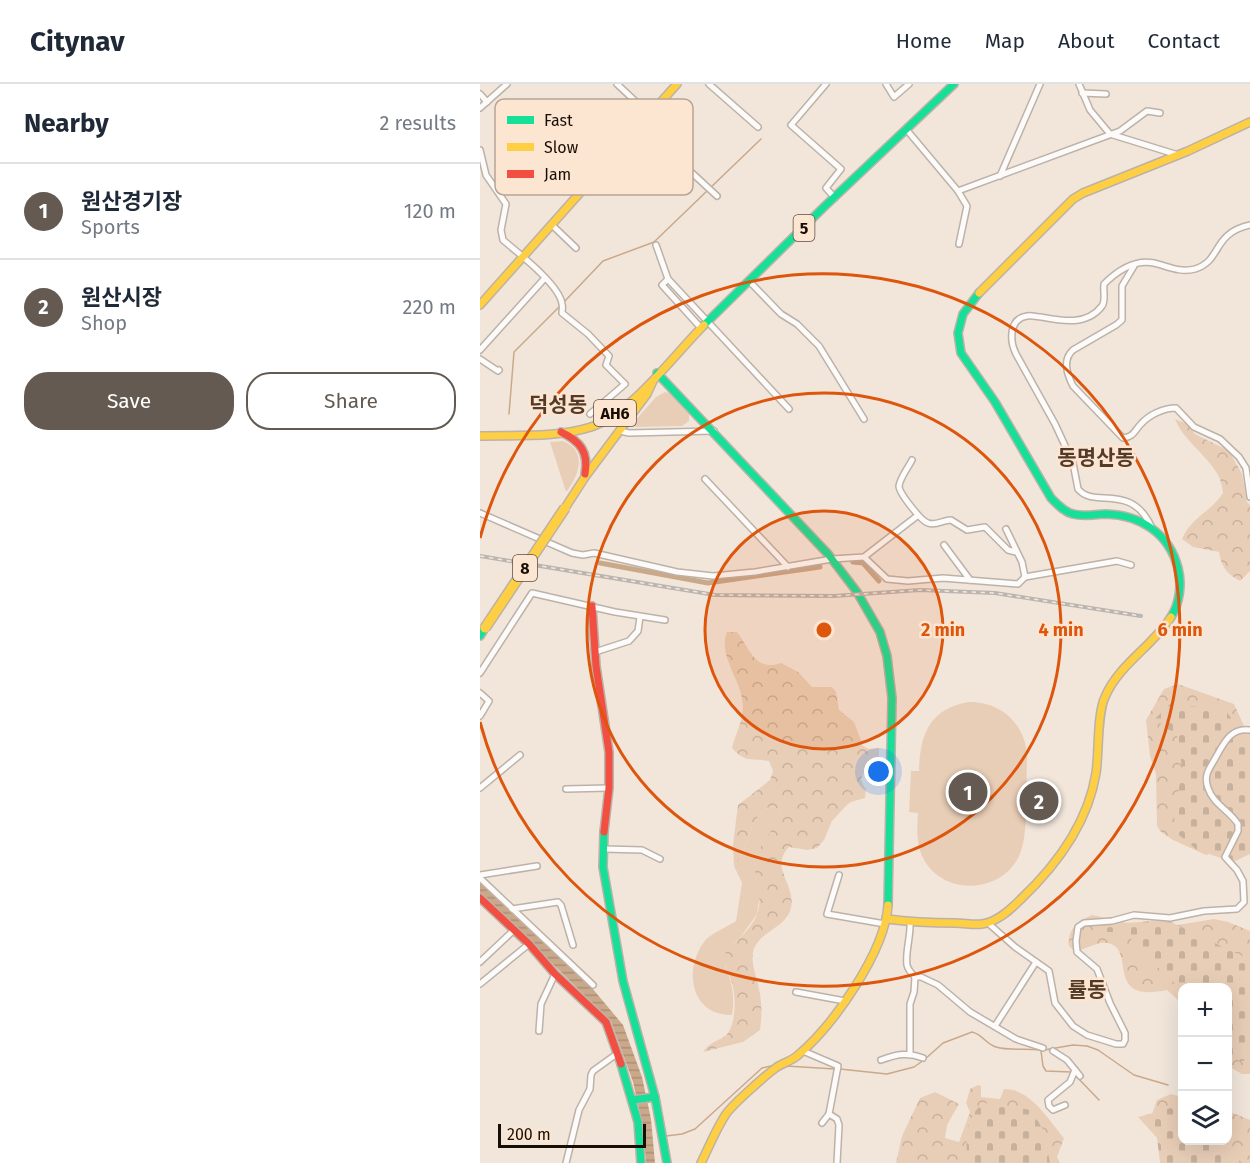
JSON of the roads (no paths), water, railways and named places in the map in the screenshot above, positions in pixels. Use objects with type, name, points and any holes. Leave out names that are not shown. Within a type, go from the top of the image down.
[{"type":"main road","points":[[664,99],[677,84]]},
{"type":"main road","name":"5","points":[[657,373],[954,84]]},
{"type":"main road","points":[[886,921],[988,923],[1008,911],[1040,880],[1063,853],[1084,813],[1093,787],[1103,700],[1107,690],[1117,677],[1160,635],[1171,619],[1180,582],[1178,564],[1166,541],[1151,526],[1127,515],[1074,515],[1051,498],[994,402],[961,353],[958,333],[963,314],[982,288],[1073,199],[1250,123]]},
{"type":"main road","points":[[480,305],[579,195]]},
{"type":"main road","points":[[657,373],[832,559],[876,624],[884,642],[889,662],[892,698],[890,872],[886,921],[870,961],[845,1001],[803,1051],[779,1065],[727,1113],[701,1163]]},
{"type":"main road","name":"8","points":[[483,632],[585,477],[646,394],[657,373]]},
{"type":"main road","name":"AH6","points":[[561,432],[586,428],[602,422],[633,398],[657,373]]},
{"type":"main road","points":[[480,436],[561,432],[574,437],[581,444],[588,462],[585,477]]},
{"type":"main road","points":[[592,606],[595,652],[609,752],[609,788],[603,867],[621,971],[667,1163]]},
{"type":"main road","points":[[480,898],[606,1022],[633,1100],[638,1122],[641,1163]]},
{"type":"main road","points":[[633,1100],[653,1097]]},
{"type":"street","points":[[480,108],[507,84]]},
{"type":"street","points":[[617,84],[633,99]]},
{"type":"street","points":[[709,84],[758,127]]},
{"type":"street","points":[[826,84],[791,126],[840,169],[826,188],[835,198]]},
{"type":"street","points":[[886,84],[894,97],[909,84]]},
{"type":"street","points":[[1000,176],[1040,84]]},
{"type":"street","points":[[1079,84],[1090,110],[1110,135],[1178,155]]},
{"type":"street","points":[[1082,93],[1106,94]]},
{"type":"street","points":[[480,94],[487,102]]},
{"type":"street","points":[[958,191],[1110,135],[1126,128],[1147,111],[1160,113]]},
{"type":"street","points":[[906,129],[965,202],[967,209],[959,244]]},
{"type":"street","points":[[480,150],[486,175],[495,188]]},
{"type":"street","points":[[693,174],[717,196]]},
{"type":"street","points":[[500,195],[506,204],[501,230],[503,240],[524,256],[545,278],[559,296],[562,313],[588,334],[609,356],[606,365],[625,384],[590,414]]},
{"type":"street","points":[[552,225],[576,248]]},
{"type":"street","points":[[1151,526],[1146,516],[1131,503],[1117,498],[1087,496],[1078,489],[1072,464],[1059,434],[1012,345],[1012,330],[1015,323],[1027,316],[1075,321],[1093,314],[1104,303],[1104,284],[1123,269],[1135,264],[1152,262],[1179,269],[1195,269],[1209,262],[1224,237],[1234,229],[1250,225]]},
{"type":"street","points":[[656,245],[668,279],[662,285],[789,409]]},
{"type":"street","points":[[1135,264],[1122,286],[1122,320],[1068,354],[1066,366],[1073,386],[1123,438],[1131,436],[1142,423],[1157,412],[1176,408],[1194,427],[1220,439],[1239,457],[1246,468],[1250,496]]},
{"type":"street","points":[[480,350],[545,278]]},
{"type":"street","points":[[749,281],[781,314],[797,324],[819,346],[864,419]]},
{"type":"street","points":[[480,359],[499,370]]},
{"type":"street","points":[[618,430],[629,433],[714,431]]},
{"type":"street","points":[[912,460],[899,486],[917,516],[931,524],[951,520],[967,530],[985,527],[1008,550],[1016,552]]},
{"type":"street","points":[[705,479],[788,567]]},
{"type":"street","points":[[480,513],[572,553],[583,555],[594,553],[676,572],[713,576],[832,559],[864,557],[917,516]]},
{"type":"street","points":[[1006,529],[1022,562],[1025,577]]},
{"type":"street","points":[[944,545],[970,580]]},
{"type":"street","points":[[864,557],[887,579],[908,581],[943,578],[1018,584],[1025,577],[1117,561],[1131,565]]},
{"type":"street","points":[[480,672],[532,592],[640,617],[665,620]]},
{"type":"street","points":[[595,652],[629,641],[638,631],[640,617]]},
{"type":"street","points":[[480,693],[489,701],[480,716]]},
{"type":"street","points":[[988,923],[1051,974],[1055,1003],[1073,1026],[1081,1032],[1116,1044],[1124,1042],[1125,1033],[1097,969],[1077,952],[1078,927],[1084,923],[1112,921],[1134,915],[1170,918],[1210,910],[1234,911],[1240,907],[1244,897],[1243,881],[1225,857],[1238,831],[1238,824],[1213,799],[1206,780],[1209,768],[1228,738],[1240,729],[1250,730]]},
{"type":"street","points":[[480,788],[520,755]]},
{"type":"street","points":[[566,789],[609,788]]},
{"type":"street","points":[[604,849],[642,850],[660,859]]},
{"type":"street","points":[[480,876],[537,866]]},
{"type":"street","points":[[839,875],[827,914],[886,921]]},
{"type":"street","points":[[480,876],[593,985]]},
{"type":"street","points":[[512,909],[558,902],[561,904],[573,945]]},
{"type":"street","points":[[910,922],[907,964],[915,977],[910,1004],[910,1053]]},
{"type":"street","points":[[480,962],[514,930]]},
{"type":"street","points":[[480,984],[529,944]]},
{"type":"street","points":[[995,1026],[1036,962]]},
{"type":"street","points":[[539,1031],[541,1004],[555,974]]},
{"type":"street","points":[[915,977],[921,976],[938,985],[970,1012],[1016,1039],[1043,1048]]},
{"type":"street","points":[[796,992],[845,1001]]},
{"type":"street","points":[[803,1051],[838,1066],[829,1114],[822,1123]]},
{"type":"street","points":[[1053,1051],[1061,1055],[1076,1074],[1068,1085],[1048,1100],[1053,1110],[1065,1106]]},
{"type":"street","points":[[566,1163],[579,1110],[590,1089],[591,1075],[593,1071],[618,1053]]},
{"type":"street","points":[[881,1060],[910,1053],[923,1058]]},
{"type":"street","points":[[829,1114],[837,1119],[839,1125],[837,1163]]},
{"type":"waterway","points":[[564,302],[603,261],[654,242],[761,139]]},
{"type":"waterway","points":[[509,414],[514,352],[561,305]]},
{"type":"waterway","points":[[853,562],[863,563],[879,581]]},
{"type":"waterway","points":[[600,563],[708,583],[820,567]]},
{"type":"waterway","points":[[840,1069],[887,1074],[914,1067],[943,1043],[972,1032],[996,1047],[1040,1050]]},
{"type":"waterway","points":[[1044,1050],[1073,1045],[1087,1046],[1098,1050],[1134,1075],[1168,1085]]},
{"type":"waterway","points":[[1041,1051],[1046,1071],[1071,1072]]},
{"type":"waterway","points":[[666,1136],[682,1134],[695,1129],[762,1068],[775,1065]]},
{"type":"waterway","points":[[786,1066],[835,1069]]},
{"type":"waterway","points":[[1075,1075],[1099,1100]]},
{"type":"railway","points":[[480,556],[715,595],[834,596],[920,590],[995,593],[1141,616]]},
{"type":"place","name":"원산경기장","points":[[968,792]]},
{"type":"place","name":"원산시장","points":[[1039,801]]},
{"type":"district","name":"덕성동","points":[[558,405]]},
{"type":"district","name":"동명산동","points":[[1096,458]]},
{"type":"district","name":"률동","points":[[1087,990]]}]
